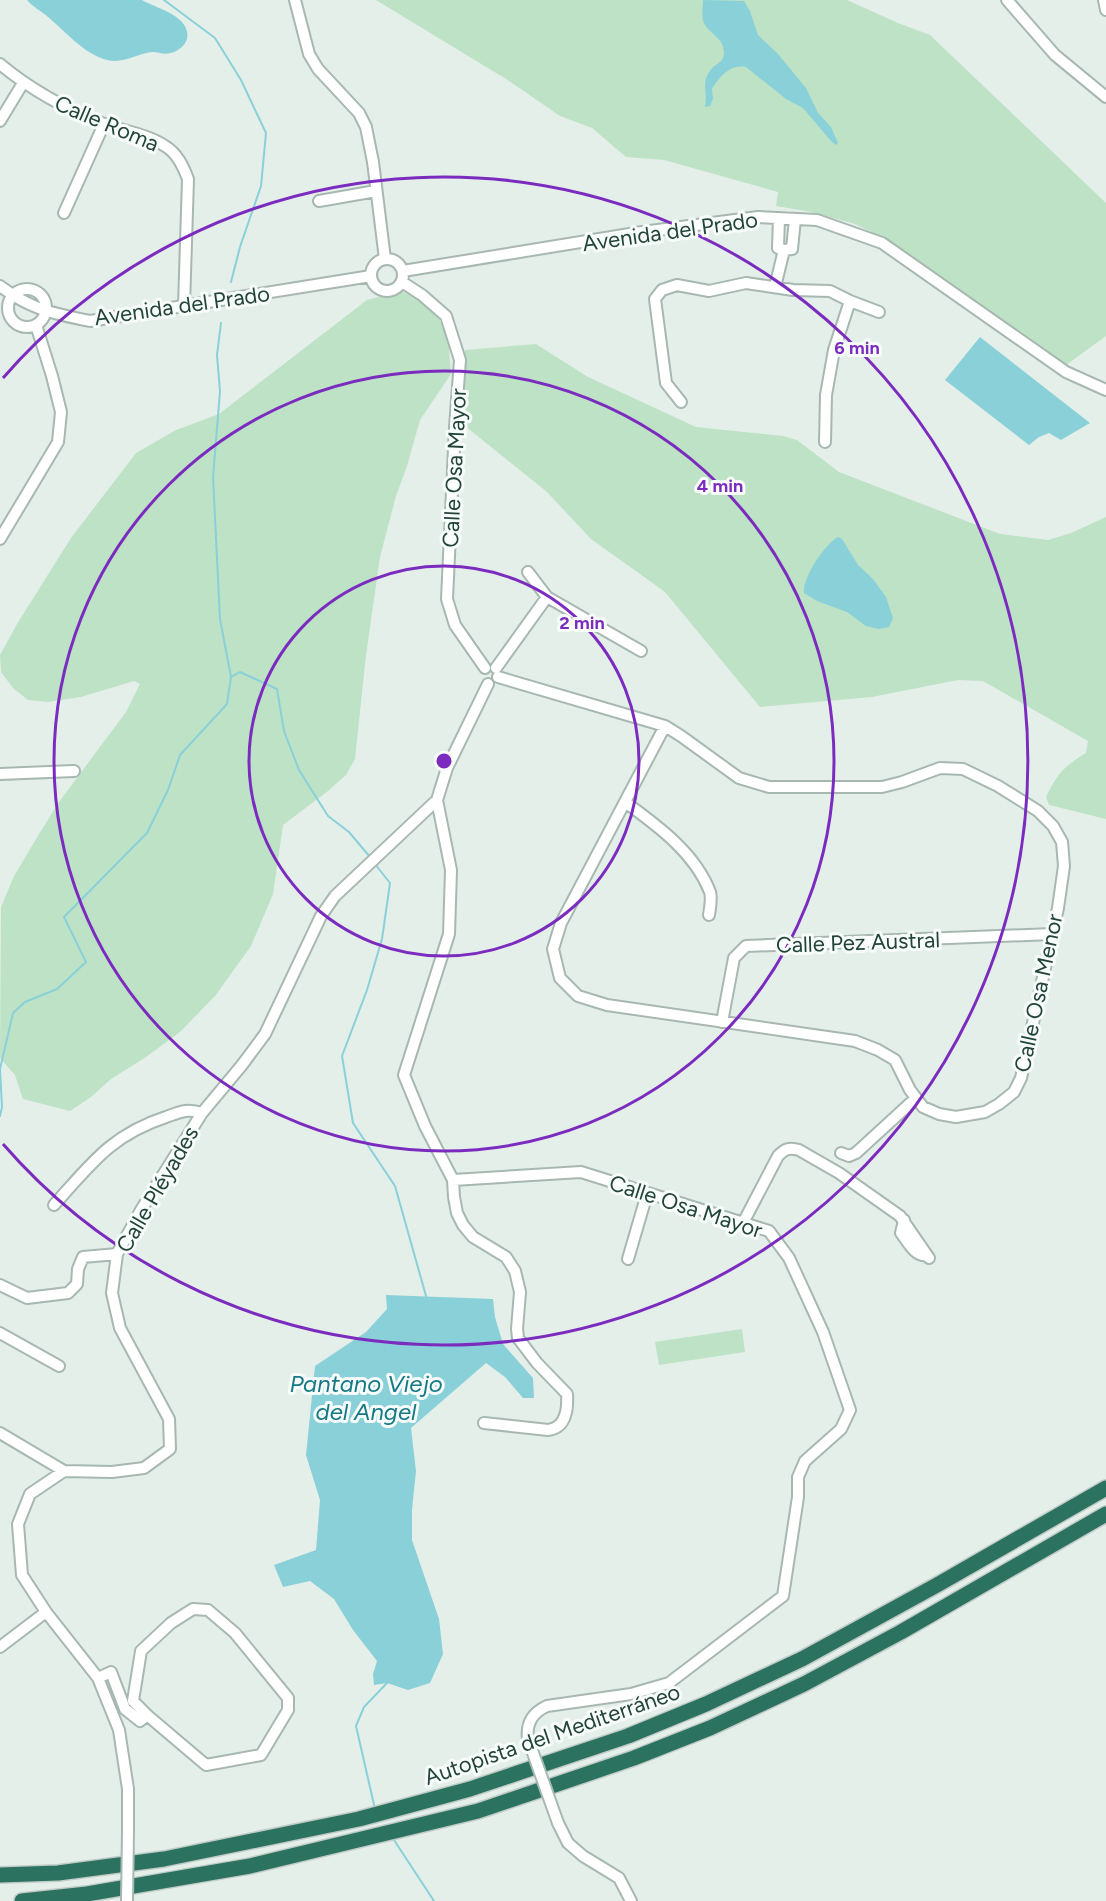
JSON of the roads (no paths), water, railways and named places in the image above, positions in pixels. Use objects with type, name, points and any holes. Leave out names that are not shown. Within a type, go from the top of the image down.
[{"type":"highway","name":"Autopista del Mediterráneo","points":[[0,1875],[58,1872],[164,1859],[358,1819],[470,1790],[628,1736],[706,1704],[802,1659],[1106,1488]]},
{"type":"highway","name":"Autopista del Mediterráneo","points":[[22,1901],[87,1894],[250,1866],[478,1810],[634,1758],[710,1728],[794,1689],[901,1632],[1106,1514]]},
{"type":"street","points":[[294,0],[309,54],[318,69],[358,114],[366,127],[373,162],[385,259]]},
{"type":"street","points":[[1007,0],[1055,55],[1106,97]]},
{"type":"street","points":[[1104,0],[1106,10]]},
{"type":"street","name":"Calle Roma","points":[[0,64],[23,83],[61,105],[104,124],[165,146],[180,161],[188,179],[184,306]]},
{"type":"street","points":[[0,120],[23,83]]},
{"type":"street","points":[[64,213],[104,124]]},
{"type":"street","points":[[319,201],[376,191]]},
{"type":"street","name":"Avenida del Prado","points":[[402,277],[642,232],[758,217],[817,220],[882,243],[1065,372],[1106,390]]},
{"type":"street","points":[[780,218],[778,248],[784,250],[792,249],[795,219]]},
{"type":"street","points":[[775,287],[784,250]]},
{"type":"street","points":[[385,259],[399,264],[402,277],[397,287],[391,291],[378,288],[371,276],[375,265],[385,259]]},
{"type":"street","name":"Avenida del Prado","points":[[0,286],[12,295],[46,312],[90,321],[371,276]]},
{"type":"street","name":"Calle Osa Mayor","points":[[402,277],[446,316],[460,360],[447,600],[454,625],[493,671]]},
{"type":"street","points":[[681,402],[666,383],[655,299],[662,290],[677,285],[709,291],[746,283],[830,291],[879,312]]},
{"type":"street","points":[[12,295],[4,312],[18,325],[24,327],[36,325],[46,312]]},
{"type":"street","points":[[825,442],[826,395],[834,350],[850,301]]},
{"type":"street","points":[[0,539],[58,442],[62,412],[36,325]]},
{"type":"street","points":[[528,572],[547,597],[641,651]]},
{"type":"street","points":[[488,684],[481,675],[493,671],[547,597]]},
{"type":"street","points":[[484,1423],[555,1430],[562,1423],[566,1414],[567,1394],[537,1363],[518,1338],[520,1292],[515,1271],[506,1257],[473,1237],[463,1226],[453,1197],[453,1180],[425,1126],[404,1075],[449,934],[451,870],[437,800],[447,768],[488,684],[495,682],[493,671]]},
{"type":"street","name":"Calle Osa Menor","points":[[493,671],[665,726],[738,778],[769,787],[882,787],[902,783],[940,768],[963,769],[998,786],[1038,811],[1053,826],[1062,842],[1064,866],[1058,908],[1021,1078],[1014,1092],[985,1112],[956,1117],[939,1114],[923,1107],[895,1060],[855,1041],[607,1005],[578,996],[560,978],[553,950],[561,923],[665,726]]},
{"type":"street","points":[[0,774],[74,771]]},
{"type":"street","name":"Calle Pléyades","points":[[64,1471],[112,1472],[144,1468],[170,1449],[169,1419],[120,1328],[112,1293],[117,1254],[141,1210],[202,1113],[265,1034],[321,916],[335,896],[437,800]]},
{"type":"street","points":[[625,802],[662,829],[693,862],[711,894],[709,915]]},
{"type":"street","name":"Calle Pez Austral","points":[[722,1022],[734,958],[746,946],[1052,934]]},
{"type":"street","points":[[841,1153],[849,1156],[856,1153],[916,1098]]},
{"type":"street","points":[[54,1205],[102,1152],[129,1132],[190,1109],[202,1113]]},
{"type":"street","points":[[743,1223],[778,1156],[784,1149],[792,1148],[839,1173],[904,1220],[928,1256]]},
{"type":"street","name":"Calle Osa Mayor","points":[[453,1180],[581,1173],[770,1231],[789,1258],[823,1332],[850,1410],[841,1429],[805,1461],[798,1477],[798,1497],[783,1596],[669,1683],[631,1694],[547,1706],[539,1709],[529,1723],[528,1739],[558,1823],[568,1843],[583,1856],[619,1878],[631,1901]]},
{"type":"street","points":[[628,1259],[647,1194]]},
{"type":"street","points":[[0,1285],[27,1298],[68,1293],[76,1284],[78,1269],[83,1257],[117,1254]]},
{"type":"street","points":[[0,1333],[59,1366]]},
{"type":"street","points":[[0,1433],[64,1471],[30,1494],[18,1524],[22,1575],[46,1612],[98,1678],[119,1730],[128,1789],[127,1901]]},
{"type":"street","points":[[193,1609],[208,1610],[235,1633],[288,1698],[288,1710],[261,1755],[206,1765],[147,1715],[133,1701],[141,1651],[171,1623],[193,1609]]},
{"type":"street","points":[[0,1647],[46,1612]]},
{"type":"street","points":[[98,1678],[111,1672],[125,1709],[140,1721],[147,1715]]},
{"type":"water","points":[[27,0],[142,0],[171,14],[184,24],[187,39],[178,50],[166,54],[152,52],[124,60],[107,60],[83,48]]},
{"type":"water","points":[[703,0],[744,1],[758,35],[778,54],[806,88],[818,113],[831,127],[838,143],[836,145],[803,108],[786,99],[746,67],[735,67],[722,76],[712,89],[713,99],[710,106],[705,107],[707,75],[721,61],[724,53],[722,43],[704,23]]},
{"type":"water","points":[[980,337],[1090,423],[1061,440],[1049,433],[1029,445],[945,380]]},
{"type":"water","points":[[838,537],[842,539],[858,565],[873,579],[886,597],[893,618],[889,627],[879,629],[866,626],[847,612],[817,601],[804,593],[804,587],[815,562]]},
{"type":"water","name":"Pantano Viejo del Angel","points":[[386,1295],[493,1299],[495,1317],[503,1344],[533,1378],[534,1398],[523,1398],[505,1377],[486,1363],[411,1428],[416,1471],[412,1540],[439,1619],[443,1654],[430,1683],[408,1690],[387,1683],[374,1685],[373,1674],[377,1661],[353,1630],[334,1599],[310,1581],[283,1587],[274,1565],[316,1550],[320,1500],[306,1455],[315,1366],[366,1332],[387,1309]]},
{"type":"waterway","points":[[164,0],[215,38],[241,80],[266,133],[261,186],[240,247],[231,282]]},
{"type":"waterway","points":[[0,1116],[2,1107],[0,1069],[13,1013],[25,1002],[57,989],[86,962],[64,917],[147,833],[168,790],[180,755],[227,704],[231,677],[220,619],[213,477],[220,391],[217,355],[221,323]]},
{"type":"waterway","points":[[231,677],[240,672],[277,689],[284,731],[299,770],[328,816],[349,832],[370,857]]},
{"type":"waterway","points":[[375,864],[390,883],[382,939],[367,990],[342,1056],[353,1123],[395,1186],[425,1299]]},
{"type":"waterway","points":[[375,1809],[356,1726],[364,1707],[388,1681]]},
{"type":"waterway","points":[[392,1837],[434,1901]]}]
